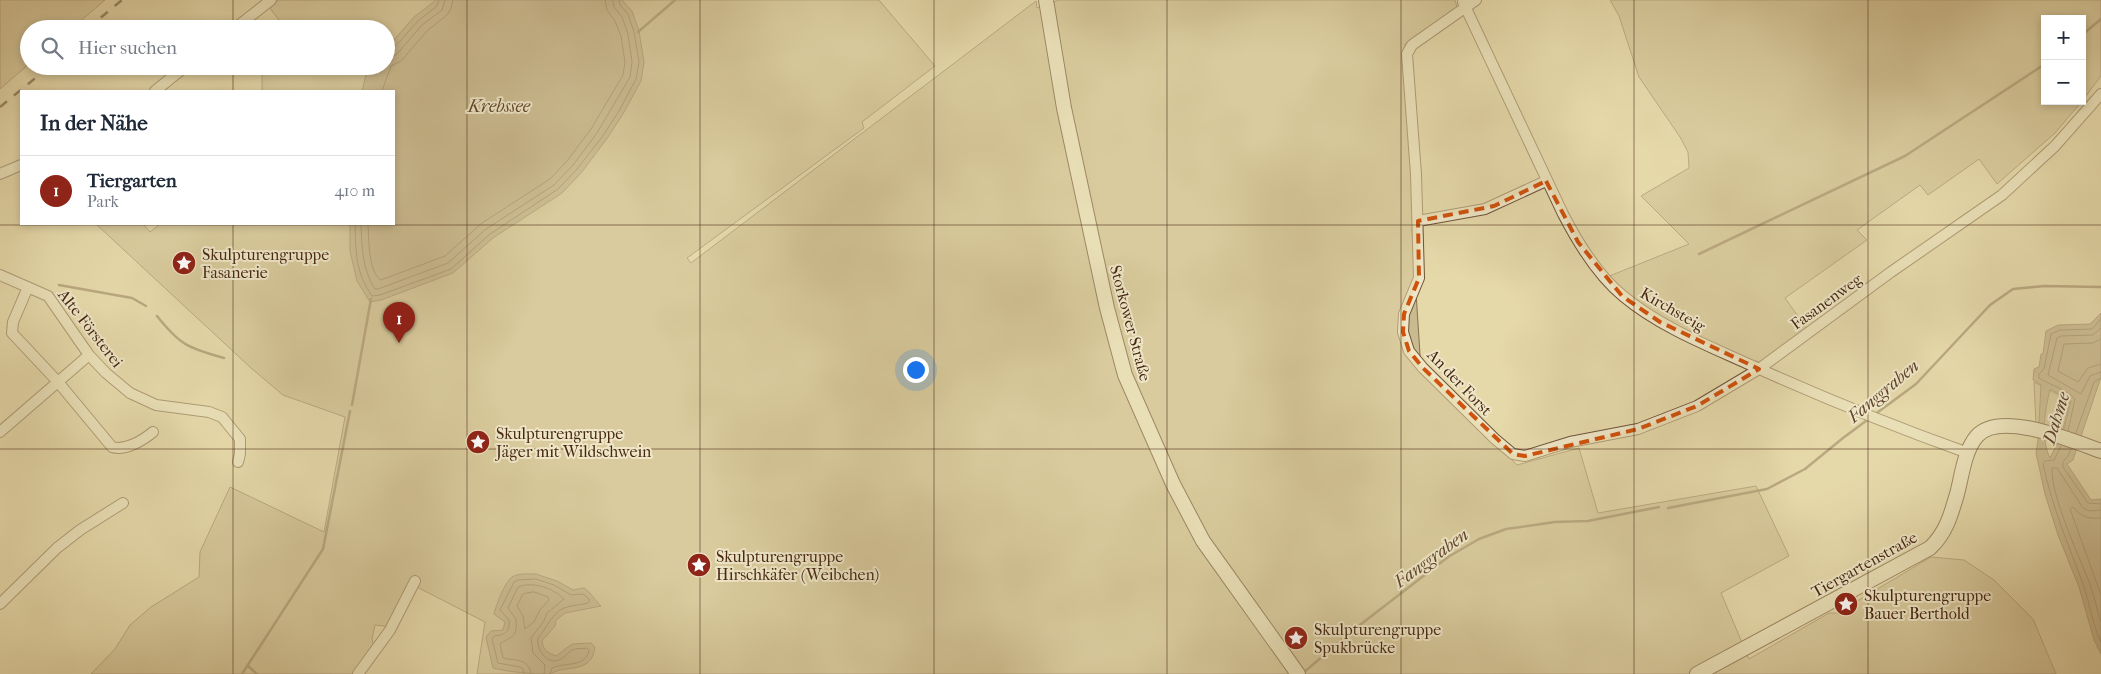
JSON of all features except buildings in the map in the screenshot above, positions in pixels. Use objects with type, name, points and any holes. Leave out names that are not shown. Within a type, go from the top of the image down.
[{"type":"main road","name":"Storkower Straße","points":[[1046,0],[1064,108],[1107,308],[1125,375],[1173,484],[1203,541],[1296,672]]},
{"type":"main road","name":"Tiergartenstraße","points":[[1696,674],[1930,548],[1941,536],[1949,522],[1968,453],[1976,437],[1982,431],[1993,427],[2005,426],[2046,433],[2101,452]]},
{"type":"street","points":[[245,20],[270,0]]},
{"type":"street","points":[[1464,3],[1476,0]]},
{"type":"street","name":"Kirchsteig","points":[[1464,3],[1546,181],[1578,242],[1622,296],[1660,322],[1759,369],[1871,418],[1968,453]]},
{"type":"street","name":"An der Forst","points":[[1464,3],[1412,45],[1407,54],[1416,174],[1419,278],[1404,314],[1403,332],[1409,351],[1423,368],[1495,439],[1513,454],[1525,456]]},
{"type":"street","points":[[156,90],[175,75]]},
{"type":"street","name":"Fasanenweg","points":[[1525,456],[1570,442],[1638,429],[1697,406],[1759,369],[1891,272],[2002,195],[2054,146],[2101,94]]},
{"type":"street","points":[[0,174],[20,165]]},
{"type":"street","points":[[1418,221],[1486,209],[1546,181]]},
{"type":"street","name":"Alte Försterei","points":[[0,275],[48,296],[89,355],[116,382],[140,399],[156,405],[209,412],[222,417],[240,439],[238,462]]},
{"type":"street","points":[[28,287],[13,322],[12,333],[58,382],[112,447],[126,448],[153,432]]},
{"type":"street","points":[[0,432],[89,355]]},
{"type":"street","points":[[0,604],[57,548],[80,530],[122,503]]},
{"type":"street","points":[[358,674],[390,630],[416,581]]},
{"type":"highlighted area","points":[[1546,181],[1578,242],[1622,296],[1660,322],[1759,369],[1697,406],[1638,429],[1525,456],[1513,454],[1423,368],[1409,351],[1403,332],[1404,314],[1419,278],[1418,221],[1494,206]]},
{"type":"shaded area","points":[[0,0],[105,0],[82,20],[20,20],[20,72],[0,89]]},
{"type":"shaded area","points":[[278,0],[879,0],[935,66],[862,122],[864,128],[687,258],[691,263],[1036,1],[1037,8],[1059,0],[1455,0],[1457,7],[1405,44],[1415,199],[1412,230],[1421,370],[1517,465],[1579,448],[1598,513],[1756,486],[1789,556],[1721,593],[1749,659],[1829,613],[1837,613],[1931,557],[1964,560],[1994,580],[2033,619],[2056,674],[477,674],[485,622],[415,586],[392,627],[375,625],[372,639],[374,647],[355,674],[91,674],[115,649],[130,625],[151,607],[199,577],[200,552],[230,487],[324,532],[345,417],[283,395],[251,368],[97,225],[144,225],[150,232],[159,225],[395,225],[395,90],[262,90],[262,75],[395,75],[395,20],[279,20],[269,7]]},
{"type":"shaded area","points":[[1610,0],[2101,0],[2101,76],[2086,96],[2086,15],[2041,15],[2041,105],[2079,105],[2055,133],[1997,184],[1979,159],[1928,195],[1920,185],[1857,230],[1867,240],[1785,298],[1807,329],[1760,362],[1750,360],[1684,331],[1653,314],[1607,277],[1689,244],[1641,196],[1689,168],[1688,152],[1680,137],[1639,77],[1619,16]]},
{"type":"shaded area","points":[[2034,382],[2070,401],[2063,429],[2036,424]]},
{"type":"water","name":"Krebssee","points":[[436,0],[622,0],[632,11],[639,31],[644,62],[641,81],[623,114],[581,173],[562,193],[493,238],[453,273],[381,300],[370,302],[357,281],[350,251],[350,225],[395,225],[395,90],[362,90],[366,75],[395,75],[395,39],[414,17]]},
{"type":"water","points":[[2101,313],[2101,377],[2073,460],[2067,464],[2091,500],[2101,499],[2101,654],[2094,640],[2079,587],[2058,535],[2045,494],[2036,453],[2041,385],[2033,380],[2034,369],[2039,367],[2041,354],[2043,354],[2046,331],[2058,325],[2090,324]],"holes":[[[2050,389],[2071,401],[2064,429],[2050,458],[2044,433]]]},
{"type":"water","points":[[520,574],[536,574],[557,581],[573,590],[584,588],[601,606],[565,613],[556,620],[555,626],[542,641],[545,649],[556,656],[572,644],[591,643],[595,647],[591,659],[583,666],[548,674],[506,671],[493,668],[486,637],[491,631],[503,630],[505,622],[494,614],[501,594],[512,577]]},
{"type":"waterway","points":[[638,32],[675,0]]},
{"type":"waterway","points":[[2086,32],[2101,19]]},
{"type":"waterway","points":[[1699,254],[1905,156],[2041,67]]},
{"type":"waterway","points":[[59,285],[132,298],[146,306]]},
{"type":"waterway","name":"Fanggraben","points":[[1874,415],[1916,384],[1990,305],[2013,289],[2044,286],[2101,287]]},
{"type":"waterway","points":[[352,405],[371,299]]},
{"type":"waterway","points":[[157,316],[172,333],[186,344],[224,358]]},
{"type":"waterway","points":[[242,674],[323,549],[350,411]]},
{"type":"waterway","name":"Fanggraben","points":[[1668,508],[1767,489],[1805,469],[1870,418]]},
{"type":"waterway","name":"Fanggraben","points":[[1303,673],[1356,628],[1448,557],[1479,539],[1506,529],[1555,522],[1588,521],[1659,507]]},
{"type":"waterway","points":[[248,666],[257,674]]},
{"type":"railway","points":[[98,20],[122,0]]},
{"type":"railway","points":[[21,90],[39,75]]},
{"type":"railway","points":[[0,107],[20,91]]},
{"type":"place","name":"Skulpturengruppe Fasanerie","points":[[184,263]]},
{"type":"place","name":"Tiergarten","points":[[399,343]]},
{"type":"place","name":"Skulpturengruppe Jäger mit Wildschwein","points":[[478,442]]},
{"type":"place","name":"Skulpturengruppe Hirschkäfer (Weibchen)","points":[[699,565]]},
{"type":"place","name":"Skulpturengruppe Bauer Berthold","points":[[1846,604]]},
{"type":"place","name":"Skulpturengruppe Spukbrücke","points":[[1296,638]]},
{"type":"water label","name":"Dahme","points":[[2056,418]]}]
